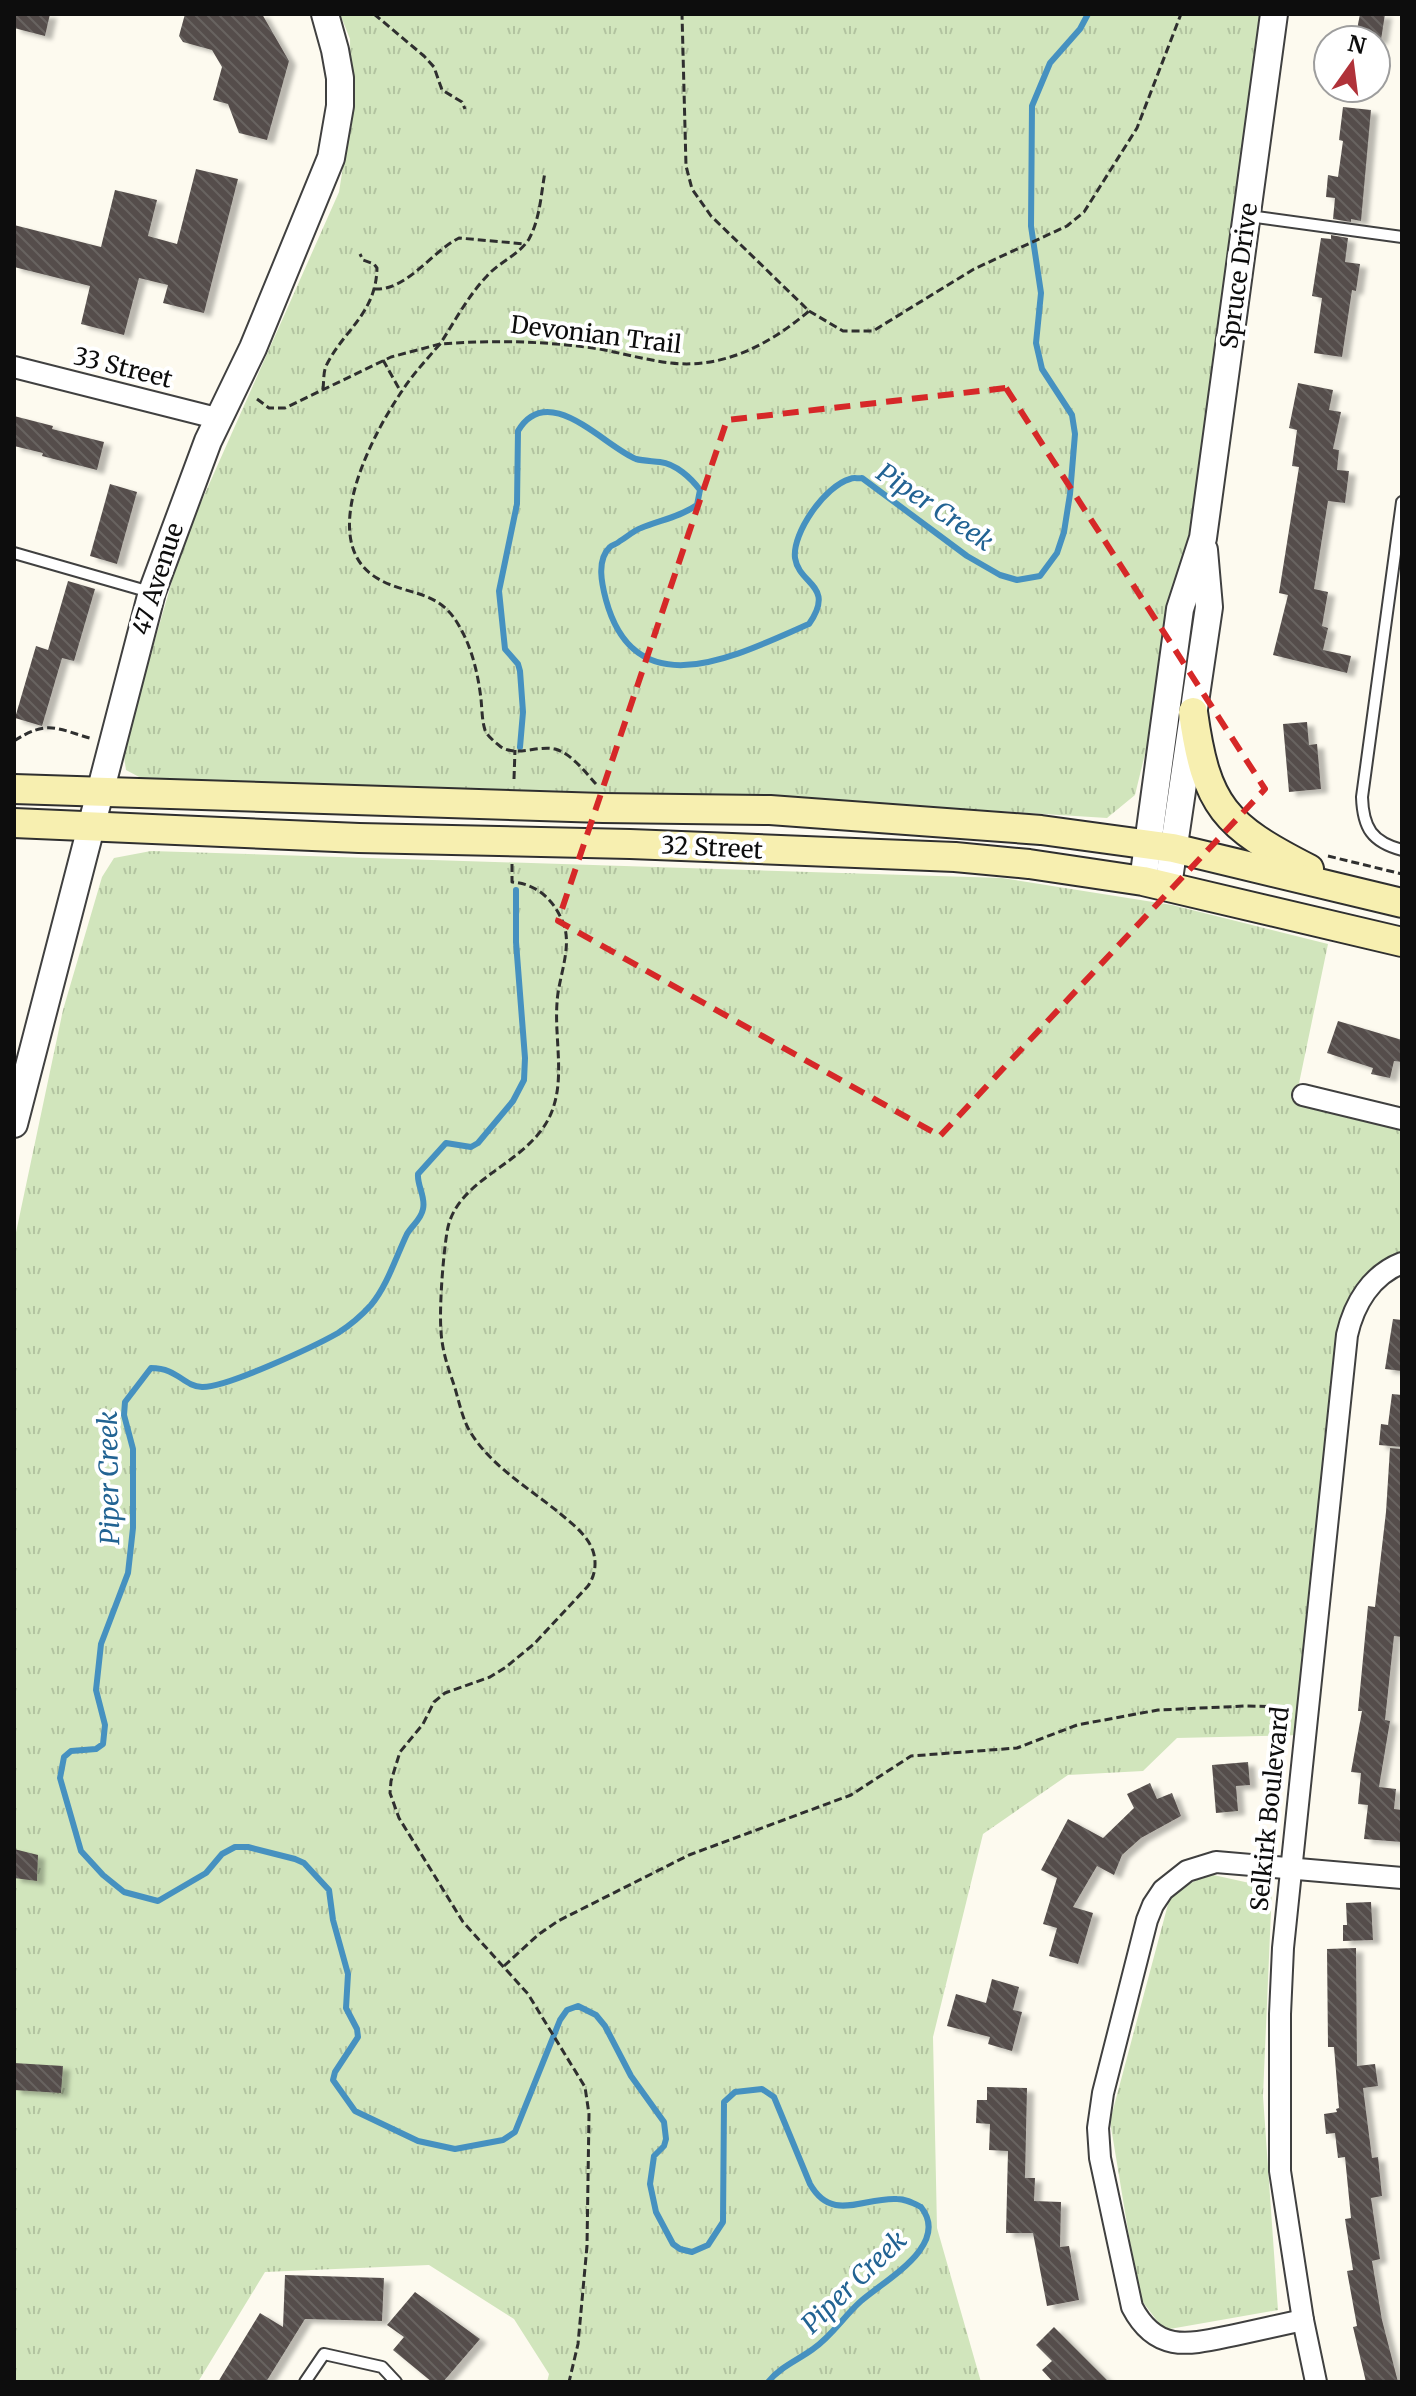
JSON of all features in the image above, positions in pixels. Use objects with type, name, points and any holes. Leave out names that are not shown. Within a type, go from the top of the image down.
[{"type":"main road","points":[[1193,712],[1204,773],[1225,812],[1267,847],[1349,889]]},
{"type":"main road","name":"32 Street","points":[[14,789],[587,808],[770,810],[1041,830],[1161,846],[1402,903]]},
{"type":"main road","name":"32 Street","points":[[14,823],[359,838],[630,844],[955,857],[1156,883],[1402,942]]},
{"type":"street","name":"47 Avenue","points":[[14,1124],[152,592],[188,491],[269,312],[331,158],[340,106],[340,78],[325,14]]},
{"type":"street","name":"Spruce Drive","points":[[1156,883],[1180,609],[1203,538],[1274,14]]},
{"type":"street","name":"33 Street","points":[[14,367],[220,419]]},
{"type":"street","name":"Spruce Drive","points":[[1161,846],[1193,712],[1209,607],[1203,538]]},
{"type":"street","points":[[1303,1095],[1402,1119]]},
{"type":"street","name":"Selkirk Boulevard","points":[[1316,2382],[1280,2171],[1280,1993],[1290,1867],[1347,1335],[1357,1304],[1365,1292],[1391,1267],[1402,1263]]},
{"type":"street","points":[[1303,2320],[1184,2344],[1158,2338],[1148,2330],[1132,2307],[1098,2143],[1103,2093],[1147,1920],[1163,1890],[1187,1871],[1216,1862],[1402,1878]]},
{"type":"lane","points":[[1247,215],[1402,237]]},
{"type":"lane","points":[[1402,502],[1399,543],[1362,797],[1367,827],[1376,839],[1384,845],[1402,850]]},
{"type":"lane","points":[[14,553],[152,592]]},
{"type":"lane","points":[[305,2382],[324,2354],[382,2367],[396,2382]]},
{"type":"path","points":[[374,14],[424,56],[434,67],[442,90],[458,99],[465,109]]},
{"type":"path","points":[[682,14],[686,166],[692,189],[711,216],[809,311],[843,331],[873,331],[966,273],[1067,226],[1084,212],[1137,128],[1181,14]]},
{"type":"path","points":[[545,172],[534,227],[525,244],[477,288],[440,344],[401,392],[367,456],[356,485],[349,520],[357,557],[373,576],[429,596],[447,609],[459,625],[477,671],[487,734],[502,748],[563,752],[599,787]]},
{"type":"path","points":[[374,289],[388,288],[400,282],[459,238],[525,244]]},
{"type":"path","points":[[323,389],[325,366],[362,316],[374,289],[377,268],[363,260],[360,254]]},
{"type":"path","name":"Devonian Trail","points":[[257,399],[269,408],[285,408],[383,360],[440,344],[538,343],[594,348],[674,363],[715,362],[742,354],[792,325],[809,311]]},
{"type":"path","points":[[383,360],[401,392]]},
{"type":"path","points":[[14,741],[32,730],[47,726],[94,740]]},
{"type":"path","points":[[514,779],[515,750]]},
{"type":"path","points":[[513,854],[512,882],[531,884],[539,891],[557,913],[566,936],[556,1007],[559,1055],[555,1100],[541,1130],[527,1146],[500,1170],[462,1196],[455,1206],[446,1237],[442,1339],[462,1415],[476,1440],[486,1453],[579,1531],[593,1552],[594,1571],[588,1586],[520,1657],[490,1677],[445,1693],[434,1702],[423,1724],[400,1752],[390,1793],[399,1818],[463,1922],[522,1987],[585,2087],[589,2129],[587,2246],[578,2344],[569,2382]]},
{"type":"path","points":[[504,1966],[558,1921],[689,1855],[851,1795],[911,1756],[1017,1748],[1077,1725],[1158,1710],[1246,1706],[1307,1709]]},
{"type":"highlighted area","points":[[1006,388],[1265,789],[940,1136],[558,921],[727,420]]},
{"type":"green space","points":[[340,14],[1274,14],[1180,609],[1135,795],[1107,818],[775,797],[143,779],[126,770],[123,750],[183,543],[339,192],[351,116],[350,39]]},
{"type":"green space","points":[[151,851],[1002,878],[1172,905],[1328,944],[1297,1093],[1402,1119],[1402,1263],[1357,1304],[1304,1735],[1177,1738],[1143,1771],[1068,1775],[983,1834],[933,2037],[937,2228],[981,2382],[547,2382],[549,2374],[514,2319],[429,2265],[265,2272],[198,2382],[14,2382],[14,1242],[63,1010],[102,877],[114,858]]},
{"type":"green space","points":[[1209,1874],[1272,1888],[1263,2096],[1278,2310],[1164,2330],[1139,2297],[1110,2121],[1171,1893]]},
{"type":"building","points":[[14,14],[50,14],[45,36],[14,28]]},
{"type":"building","points":[[185,14],[262,14],[289,61],[267,140],[239,133],[228,104],[213,100],[222,67],[212,50],[183,42],[179,36]]},
{"type":"building","points":[[1360,14],[1385,14],[1383,24],[1358,24]]},
{"type":"building","points":[[1343,107],[1371,110],[1361,221],[1333,219],[1335,198],[1326,197],[1328,175],[1338,177],[1343,141],[1339,140]]},
{"type":"building","points":[[196,169],[238,179],[204,313],[163,303],[168,285],[139,278],[124,335],[81,324],[90,286],[14,267],[14,225],[101,247],[115,190],[157,200],[148,236],[177,244]]},
{"type":"building","points":[[1331,235],[1348,238],[1345,262],[1360,264],[1356,291],[1352,290],[1342,357],[1314,353],[1322,298],[1312,296],[1321,238],[1331,239]]},
{"type":"building","points":[[1298,383],[1333,390],[1329,410],[1341,412],[1333,449],[1339,450],[1337,470],[1349,471],[1345,503],[1328,501],[1314,589],[1328,592],[1322,626],[1328,628],[1323,650],[1351,656],[1347,673],[1273,655],[1288,595],[1279,593],[1299,467],[1292,466],[1297,430],[1289,428]]},
{"type":"building","points":[[14,416],[104,442],[97,470],[14,446]]},
{"type":"building","points":[[110,484],[137,492],[117,564],[90,556]]},
{"type":"building","points":[[68,581],[95,589],[74,661],[62,658],[42,726],[15,718],[36,646],[48,650]]},
{"type":"building","points":[[1307,722],[1309,745],[1317,744],[1321,789],[1289,792],[1283,724]]},
{"type":"building","points":[[1338,1021],[1402,1040],[1402,1062],[1394,1061],[1390,1078],[1371,1074],[1373,1068],[1327,1053]]},
{"type":"building","points":[[1393,1319],[1402,1320],[1402,1371],[1385,1369]]},
{"type":"building","points":[[1392,1394],[1402,1395],[1402,1447],[1379,1445],[1381,1424],[1388,1425]]},
{"type":"building","points":[[1390,1448],[1402,1449],[1402,1637],[1394,1636],[1385,1720],[1390,1721],[1379,1787],[1396,1789],[1394,1809],[1402,1810],[1402,1842],[1364,1839],[1368,1805],[1358,1804],[1361,1773],[1351,1772],[1362,1711],[1358,1711],[1368,1606],[1375,1607]]},
{"type":"building","points":[[1248,1762],[1250,1785],[1236,1786],[1238,1811],[1216,1813],[1212,1765]]},
{"type":"building","points":[[1150,1783],[1157,1799],[1172,1793],[1181,1816],[1141,1838],[1122,1855],[1114,1875],[1097,1866],[1073,1907],[1093,1913],[1078,1964],[1049,1956],[1057,1928],[1043,1924],[1057,1878],[1041,1870],[1068,1819],[1103,1838],[1134,1808],[1127,1794]]},
{"type":"building","points":[[14,1849],[38,1855],[37,1881],[14,1878]]},
{"type":"building","points":[[1371,1902],[1373,1940],[1343,1941],[1343,1925],[1347,1925],[1346,1903]]},
{"type":"building","points":[[1356,1948],[1357,2066],[1375,2064],[1378,2086],[1363,2088],[1372,2158],[1378,2157],[1382,2196],[1371,2198],[1380,2259],[1372,2261],[1382,2320],[1398,2382],[1366,2382],[1353,2327],[1357,2326],[1347,2271],[1353,2270],[1345,2219],[1351,2218],[1345,2157],[1338,2158],[1335,2133],[1326,2134],[1324,2114],[1337,2112],[1339,2108],[1334,2047],[1328,2047],[1327,1949]]},
{"type":"building","points":[[992,1979],[1019,1987],[1013,2010],[1022,2012],[1012,2051],[988,2044],[990,2037],[947,2026],[956,1994],[986,2003]]},
{"type":"building","points":[[14,2063],[63,2066],[61,2093],[14,2090]]},
{"type":"building","points":[[987,2087],[1027,2088],[1025,2178],[1035,2178],[1034,2201],[1061,2202],[1060,2247],[1069,2246],[1079,2300],[1047,2306],[1033,2233],[1006,2233],[1008,2151],[989,2150],[990,2124],[976,2123],[977,2100],[987,2100]]},
{"type":"building","points":[[285,2275],[384,2278],[382,2321],[305,2319],[266,2382],[218,2382],[260,2313],[283,2327]]},
{"type":"building","points":[[415,2292],[480,2339],[443,2382],[432,2382],[393,2350],[404,2337],[387,2325]]},
{"type":"building","points":[[1054,2327],[1109,2382],[1053,2382],[1042,2370],[1052,2361],[1036,2345]]},
{"type":"waterway","name":"Piper Creek","points":[[520,747],[523,712],[520,671],[505,649],[499,591],[517,504],[518,431],[530,417],[545,412],[576,421],[636,459],[672,466],[688,476],[700,490],[697,505],[635,531],[610,547],[603,559],[604,594],[620,634],[641,654],[665,664],[722,659],[809,624],[819,601],[814,586],[798,567],[795,548],[804,524],[821,500],[840,483],[852,478],[862,478],[967,556],[1000,575],[1017,580],[1040,576],[1057,553],[1064,532],[1075,434],[1072,415],[1042,369],[1036,343],[1041,293],[1031,226],[1032,106],[1050,63],[1080,29],[1088,14]]},
{"type":"waterway","name":"Piper Creek","points":[[516,890],[524,1080],[513,1101],[478,1143],[471,1147],[446,1143],[418,1174],[424,1205],[422,1213],[407,1234],[387,1280],[371,1305],[347,1327],[327,1339],[214,1386],[195,1386],[168,1371],[151,1368],[125,1402],[124,1415],[133,1449],[133,1528],[128,1573],[101,1644],[96,1690],[105,1725],[103,1744],[96,1749],[71,1751],[64,1757],[60,1778],[81,1851],[124,1892],[158,1901],[206,1873],[222,1854],[235,1847],[248,1847],[304,1863],[329,1890],[333,1920],[348,1974],[346,2008],[358,2037],[333,2080],[355,2111],[418,2141],[455,2149],[503,2140],[515,2132],[560,2020],[567,2010],[578,2006],[596,2015],[605,2026],[631,2076],[664,2122],[666,2139],[664,2146],[654,2156],[650,2184],[656,2212],[673,2244],[680,2249],[692,2252],[708,2245],[723,2222],[724,2102],[735,2092],[762,2089],[774,2097],[810,2184],[828,2203],[849,2205],[897,2199],[921,2207],[928,2221],[928,2235],[922,2248],[861,2301],[820,2344],[768,2382]]}]
